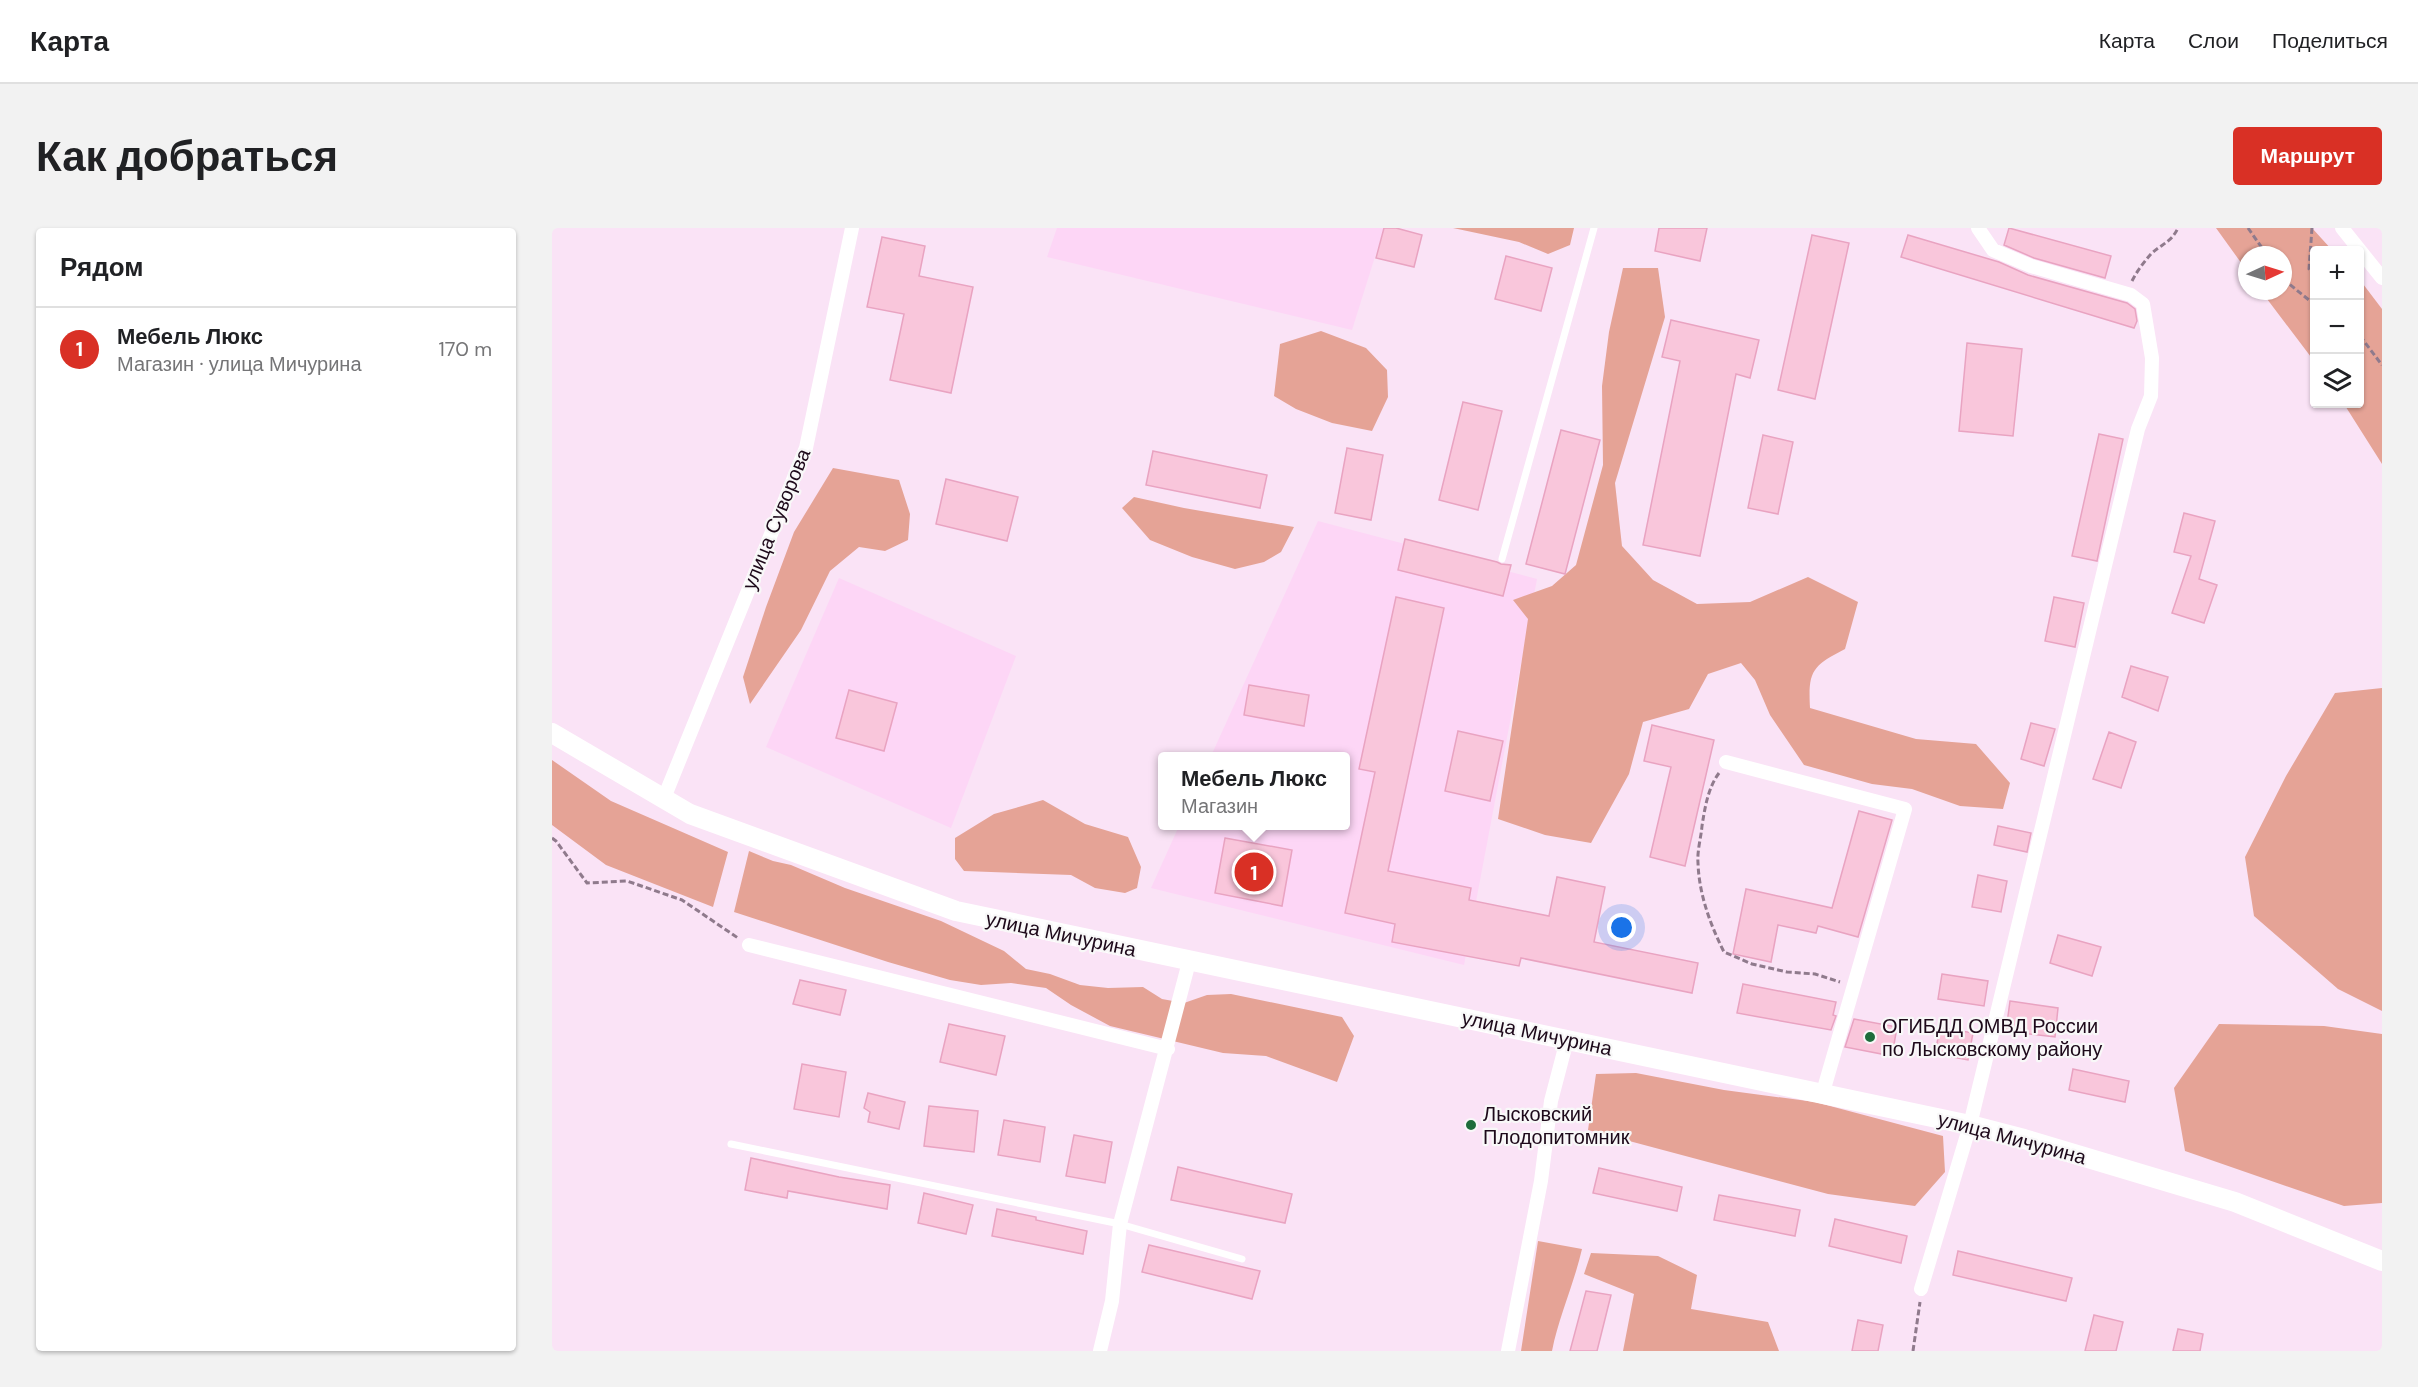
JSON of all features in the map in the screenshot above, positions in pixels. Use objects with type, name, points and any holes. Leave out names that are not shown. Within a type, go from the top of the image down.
[{"type":"main road","name":"улица Мичурина","points":[[552,733],[690,814],[956,911],[1189,962],[1303,983],[1823,1092],[2024,1138],[2235,1202],[2382,1261]]},
{"type":"street","name":"улица Суворова","points":[[664,798],[806,448],[852,228]]},
{"type":"street","points":[[1921,1289],[1970,1125],[2138,429],[2151,396],[2152,358],[2143,304],[2131,295],[2031,266],[1993,250],[1978,228]]},
{"type":"street","points":[[2342,228],[2382,278]]},
{"type":"street","points":[[1726,762],[1905,810],[1823,1092]]},
{"type":"street","points":[[749,945],[1167,1049]]},
{"type":"street","points":[[1100,1351],[1112,1301],[1120,1224],[1189,962]]},
{"type":"street","points":[[1508,1351],[1541,1180],[1551,1101],[1568,1040]]},
{"type":"lane","points":[[1502,559],[1594,228]]},
{"type":"lane","points":[[731,1144],[1120,1224],[1242,1259]]},
{"type":"path","points":[[2131,295],[2132,281],[2137,270],[2145,265],[2152,254],[2166,245],[2178,228]]},
{"type":"path","points":[[2248,228],[2261,246]]},
{"type":"path","points":[[2311,246],[2312,228]]},
{"type":"path","points":[[2310,255],[2310,270]]},
{"type":"path","points":[[2292,286],[2310,300]]},
{"type":"path","points":[[2364,341],[2382,365]]},
{"type":"path","points":[[1726,762],[1713,780],[1705,807],[1698,861],[1702,899],[1724,952],[1752,964],[1787,972],[1815,974],[1854,987]]},
{"type":"path","points":[[552,838],[587,884],[627,881],[682,900],[749,945]]},
{"type":"path","points":[[1913,1351],[1921,1289]]},
{"type":"shaded area","points":[[1057,228],[1384,228],[1352,330],[1047,257]]},
{"type":"shaded area","points":[[1453,228],[1574,228],[1570,245],[1548,254],[1519,242]]},
{"type":"shaded area","points":[[2216,228],[2312,228],[2328,246],[2310,246],[2310,356],[2268,300],[2292,300],[2292,246],[2238,246],[2238,259]]},
{"type":"shaded area","points":[[1623,268],[1658,268],[1665,317],[1615,483],[1622,546],[1653,580],[1697,604],[1750,602],[1808,577],[1858,602],[1845,649],[1825,660],[1814,671],[1810,686],[1810,708],[1916,739],[1976,744],[2010,783],[2003,809],[1960,806],[1912,789],[1872,784],[1804,765],[1770,715],[1755,680],[1741,663],[1708,674],[1689,709],[1643,722],[1629,774],[1591,843],[1545,835],[1498,819],[1528,619],[1513,600],[1552,586],[1576,565],[1603,465],[1602,386],[1609,332]]},
{"type":"shaded area","points":[[2364,285],[2382,309],[2382,464],[2347,408],[2364,408]]},
{"type":"shaded area","points":[[1321,331],[1366,348],[1387,370],[1388,397],[1372,431],[1332,423],[1296,409],[1274,396],[1280,344]]},
{"type":"shaded area","points":[[833,468],[899,480],[910,514],[908,540],[885,551],[859,547],[830,571],[801,630],[750,704],[743,677],[766,607],[794,532]]},
{"type":"shaded area","points":[[1134,497],[1294,527],[1281,552],[1264,562],[1235,569],[1192,557],[1150,540],[1122,508]]},
{"type":"shaded area","points":[[1318,521],[1537,579],[1464,965],[1151,888],[1177,830],[1350,830],[1350,752],[1213,752]]},
{"type":"shaded area","points":[[839,578],[1016,656],[951,828],[766,747]]},
{"type":"shaded area","points":[[2382,688],[2382,1011],[2338,989],[2254,916],[2245,857],[2286,776],[2335,693]]},
{"type":"shaded area","points":[[552,760],[611,801],[728,852],[713,907],[606,865],[552,825]]},
{"type":"shaded area","points":[[1043,800],[1085,824],[1128,837],[1141,867],[1137,888],[1125,893],[1095,888],[1071,875],[964,871],[955,859],[955,838],[994,814]]},
{"type":"shaded area","points":[[749,851],[773,861],[791,865],[845,888],[941,921],[1004,951],[1026,969],[1050,974],[1080,985],[1108,988],[1143,987],[1162,999],[1184,1003],[1207,995],[1231,994],[1342,1017],[1354,1036],[1337,1082],[1266,1056],[1223,1053],[1110,1026],[1071,1005],[1046,988],[1011,983],[981,985],[950,980],[888,962],[734,912]]},
{"type":"shaded area","points":[[2219,1024],[2324,1026],[2382,1034],[2382,1203],[2344,1206],[2185,1151],[2174,1088]]},
{"type":"shaded area","points":[[1636,1073],[1724,1090],[1815,1102],[1943,1136],[1945,1172],[1915,1206],[1828,1194],[1588,1130],[1596,1074]]},
{"type":"shaded area","points":[[1538,1241],[1582,1249],[1552,1351],[1521,1351]]},
{"type":"shaded area","points":[[1591,1253],[1658,1256],[1697,1275],[1691,1309],[1768,1322],[1779,1351],[1623,1351],[1634,1294],[1584,1274]]},
{"type":"building","points":[[1384,228],[1396,228],[1422,235],[1414,267],[1376,258]]},
{"type":"building","points":[[1659,228],[1707,228],[1700,261],[1655,251]]},
{"type":"building","points":[[2009,228],[2111,256],[2105,278],[2034,258],[2004,245]]},
{"type":"building","points":[[1812,235],[1849,243],[1815,399],[1778,390]]},
{"type":"building","points":[[1908,235],[1999,262],[2028,275],[2127,303],[2135,309],[2137,321],[2134,328],[1901,257]]},
{"type":"building","points":[[882,237],[925,246],[919,276],[973,287],[951,393],[890,380],[904,314],[867,307]]},
{"type":"building","points":[[1506,256],[1552,268],[1541,311],[1495,299]]},
{"type":"building","points":[[1671,320],[1759,340],[1750,378],[1736,374],[1700,556],[1643,545],[1680,361],[1662,357]]},
{"type":"building","points":[[1967,343],[2022,349],[2013,436],[1959,431]]},
{"type":"building","points":[[1463,402],[1502,411],[1478,510],[1439,500]]},
{"type":"building","points":[[1561,430],[1600,440],[1565,574],[1526,564]]},
{"type":"building","points":[[2099,434],[2123,439],[2097,561],[2072,556]]},
{"type":"building","points":[[1763,435],[1793,442],[1778,514],[1748,508]]},
{"type":"building","points":[[1347,448],[1383,455],[1371,520],[1335,513]]},
{"type":"building","points":[[1153,451],[1267,475],[1260,508],[1146,485]]},
{"type":"building","points":[[946,479],[1018,497],[1007,541],[936,524]]},
{"type":"building","points":[[2184,513],[2215,521],[2199,579],[2217,585],[2204,623],[2172,613],[2191,556],[2174,552]]},
{"type":"building","points":[[1405,539],[1511,565],[1503,596],[1398,570]]},
{"type":"building","points":[[1396,597],[1444,608],[1388,871],[1471,888],[1469,900],[1549,916],[1557,877],[1605,887],[1594,942],[1698,963],[1692,993],[1521,958],[1519,966],[1392,942],[1395,924],[1345,913],[1375,772],[1359,769]]},
{"type":"building","points":[[2054,597],[2084,603],[2075,647],[2045,641]]},
{"type":"building","points":[[2131,666],[2168,677],[2158,711],[2122,697]]},
{"type":"building","points":[[1249,685],[1309,695],[1304,726],[1244,715]]},
{"type":"building","points":[[849,690],[897,703],[884,751],[836,738]]},
{"type":"building","points":[[2031,723],[2055,729],[2044,766],[2021,759]]},
{"type":"building","points":[[1652,725],[1714,740],[1685,866],[1650,857],[1671,767],[1644,761]]},
{"type":"building","points":[[1458,731],[1503,741],[1490,801],[1445,791]]},
{"type":"building","points":[[2109,732],[2136,742],[2121,788],[2093,779]]},
{"type":"building","points":[[1859,811],[1892,820],[1858,937],[1818,926],[1816,933],[1778,925],[1771,962],[1733,954],[1746,889],[1832,908]]},
{"type":"building","points":[[1998,826],[2031,833],[2027,852],[1994,845]]},
{"type":"building","points":[[1225,838],[1292,850],[1282,906],[1215,893]]},
{"type":"building","points":[[1978,875],[2007,881],[2001,912],[1972,907]]},
{"type":"building","points":[[2058,935],[2101,947],[2092,976],[2050,963]]},
{"type":"building","points":[[1942,974],[1988,981],[1984,1006],[1938,999]]},
{"type":"building","points":[[800,980],[846,990],[840,1015],[793,1004]]},
{"type":"building","points":[[1743,984],[1836,1002],[1833,1015],[1836,1016],[1831,1030],[1737,1013]]},
{"type":"building","points":[[2010,1001],[2058,1008],[2055,1037],[2006,1031]]},
{"type":"building","name":"ОГИБДД ОМВД России по Лысковскому району","points":[[1854,1019],[1897,1027],[1892,1056],[1845,1047]]},
{"type":"building","points":[[949,1024],[1005,1036],[996,1075],[940,1062]]},
{"type":"building","points":[[1940,1027],[1973,1033],[1968,1060],[1935,1054]]},
{"type":"building","points":[[802,1064],[846,1072],[839,1117],[794,1109]]},
{"type":"building","points":[[2073,1069],[2129,1081],[2125,1102],[2069,1090]]},
{"type":"building","points":[[868,1093],[905,1102],[899,1129],[868,1122],[870,1112],[864,1108]]},
{"type":"building","points":[[929,1106],[978,1111],[974,1152],[924,1146]]},
{"type":"building","points":[[1004,1120],[1045,1127],[1040,1162],[998,1155]]},
{"type":"building","points":[[1074,1135],[1112,1142],[1105,1183],[1066,1176]]},
{"type":"building","points":[[751,1158],[839,1177],[890,1185],[887,1209],[788,1191],[787,1198],[745,1190]]},
{"type":"building","points":[[1178,1167],[1292,1194],[1285,1223],[1171,1200]]},
{"type":"building","points":[[1599,1168],[1682,1187],[1677,1211],[1593,1193]]},
{"type":"building","points":[[924,1193],[973,1205],[966,1234],[918,1223]]},
{"type":"building","points":[[1719,1195],[1800,1210],[1795,1236],[1714,1220]]},
{"type":"building","points":[[997,1209],[1087,1231],[1083,1254],[992,1236]]},
{"type":"building","points":[[1835,1219],[1907,1236],[1901,1263],[1829,1246]]},
{"type":"building","points":[[1149,1245],[1260,1271],[1252,1299],[1142,1272]]},
{"type":"building","points":[[1958,1251],[2072,1278],[2066,1301],[1953,1275]]},
{"type":"building","points":[[1586,1291],[1611,1295],[1597,1351],[1570,1351]]},
{"type":"building","points":[[2094,1315],[2123,1322],[2116,1351],[2085,1351]]},
{"type":"building","points":[[1858,1320],[1883,1325],[1878,1351],[1852,1351]]},
{"type":"building","points":[[2178,1329],[2203,1334],[2200,1351],[2173,1351]]},
{"type":"place","name":"Мебель Люкс","points":[[1254,872]]},
{"type":"place","name":"ОГИБДД ОМВД России по Лысковскому району","points":[[1870,1037]]},
{"type":"place","name":"Лысковский Плодопитомник","points":[[1471,1125]]}]
